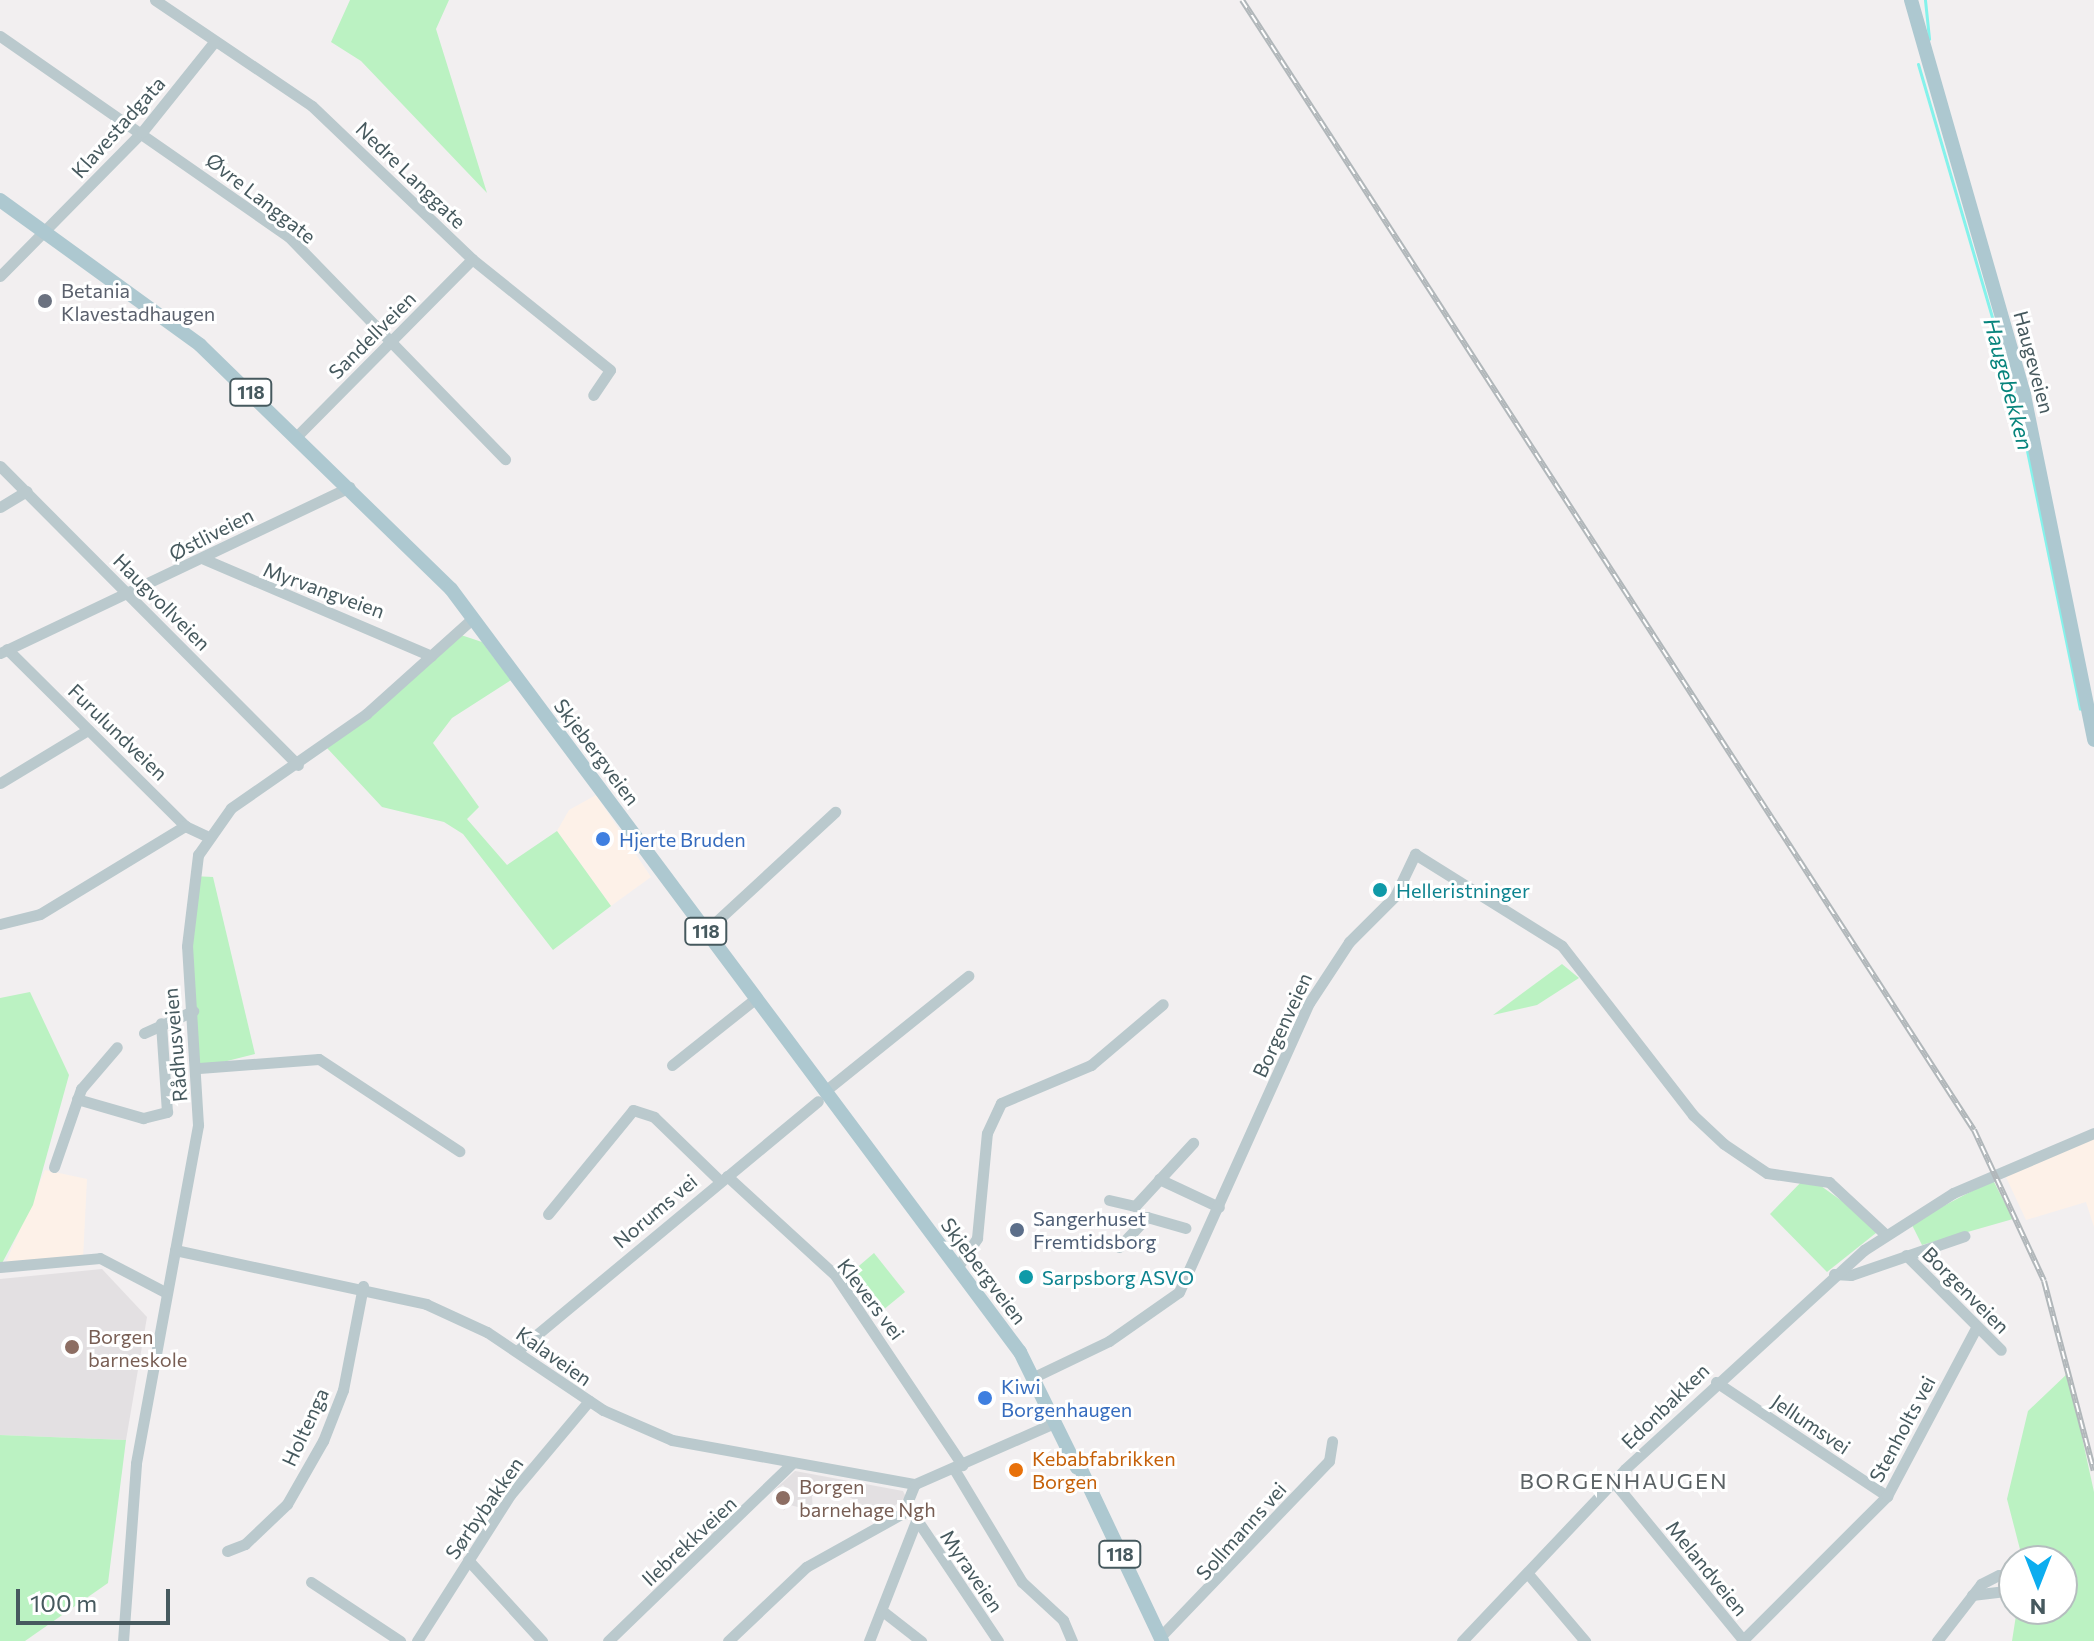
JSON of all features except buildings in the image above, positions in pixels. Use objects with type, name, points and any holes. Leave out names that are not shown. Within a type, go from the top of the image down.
[{"type":"main road","name":"Haugeveien","points":[[1911,0],[2024,395],[2094,740]]},
{"type":"main road","name":"Skjebergveien","points":[[0,200],[200,345],[350,487],[473,618],[706,931],[822,1096],[957,1268],[1034,1377],[1161,1639]]},
{"type":"street","name":"Nedre Langgate","points":[[155,0],[312,106],[472,259],[610,370],[593,395]]},
{"type":"street","name":"Øvre Langgate","points":[[0,36],[289,237],[394,340],[505,459]]},
{"type":"street","name":"Klavestadgata","points":[[0,276],[142,132],[214,42]]},
{"type":"street","name":"Sandellveien","points":[[297,436],[472,259]]},
{"type":"street","name":"Haugvollveien","points":[[0,466],[298,765]]},
{"type":"street","name":"Østliveien","points":[[3,651],[204,559],[350,487]]},
{"type":"street","points":[[0,507],[27,491]]},
{"type":"street","name":"Myrvangveien","points":[[204,559],[431,656]]},
{"type":"street","points":[[206,836],[231,808],[298,765],[473,618]]},
{"type":"street","name":"Furulundveien","points":[[3,651],[185,826],[206,836]]},
{"type":"street","points":[[0,783],[88,730]]},
{"type":"street","points":[[706,931],[835,812]]},
{"type":"street","points":[[0,924],[40,914],[185,826]]},
{"type":"street","name":"Rådhusveien","points":[[123,1641],[136,1463],[198,1125],[199,1068],[187,924],[206,836]]},
{"type":"street","name":"Borgenveien","points":[[1034,1377],[1172,1300],[1219,1207],[1309,1003],[1349,942],[1395,896],[1415,854],[1562,946],[1693,1115],[1745,1161],[1780,1176],[1825,1180],[1885,1234]]},
{"type":"street","name":"Norums vei","points":[[517,1351],[968,976]]},
{"type":"street","points":[[672,1065],[755,999]]},
{"type":"street","points":[[957,1268],[977,1238],[987,1133],[1001,1103],[1091,1065],[1163,1004]]},
{"type":"street","points":[[144,1033],[193,1011]]},
{"type":"street","points":[[77,1099],[143,1118],[167,1112],[161,1023]]},
{"type":"street","points":[[54,1167],[77,1099],[117,1047]]},
{"type":"street","points":[[199,1068],[319,1059],[459,1151]]},
{"type":"street","name":"Klevers vei","points":[[548,1214],[633,1110],[654,1117],[835,1275],[958,1467],[1022,1582],[1063,1620],[1072,1641]]},
{"type":"street","name":"Edonbakken","points":[[1462,1641],[1529,1575],[1613,1481],[1834,1274],[1885,1234],[1953,1193],[2094,1133]]},
{"type":"street","points":[[1109,1200],[1135,1206],[1193,1143]]},
{"type":"street","points":[[1159,1179],[1219,1207]]},
{"type":"street","points":[[1119,1247],[1147,1217],[1185,1228]]},
{"type":"street","points":[[1834,1274],[1851,1275],[1964,1236]]},
{"type":"street","name":"Kalaveien","points":[[175,1250],[363,1286],[453,1314],[517,1351],[589,1401],[672,1440],[791,1464],[915,1484]]},
{"type":"street","name":"Borgenveien","points":[[1906,1255],[2001,1350]]},
{"type":"street","points":[[0,1267],[100,1258],[165,1292]]},
{"type":"street","name":"Holtenga","points":[[227,1551],[245,1544],[287,1504],[323,1441],[343,1390],[363,1286]]},
{"type":"street","name":"Stenholts vei","points":[[1743,1641],[1887,1496],[1977,1326]]},
{"type":"street","name":"Jellumsvei","points":[[1716,1382],[1887,1496]]},
{"type":"street","name":"Sørbybakken","points":[[417,1641],[515,1488],[589,1401]]},
{"type":"street","points":[[728,1641],[806,1567],[909,1508],[915,1484],[1055,1424]]},
{"type":"street","name":"Sollmanns vei","points":[[1161,1639],[1329,1461],[1332,1441]]},
{"type":"street","name":"Ilebrekkveien","points":[[608,1641],[791,1464]]},
{"type":"street","name":"Melandveien","points":[[1613,1481],[1743,1641]]},
{"type":"street","name":"Myraveien","points":[[909,1508],[998,1641]]},
{"type":"street","points":[[869,1641],[885,1613],[916,1521]]},
{"type":"street","points":[[468,1560],[542,1641]]},
{"type":"street","points":[[1529,1575],[1585,1641]]},
{"type":"street","points":[[1937,1641],[1972,1595],[1991,1577],[1998,1578]]},
{"type":"street","points":[[311,1582],[400,1641]]},
{"type":"street","points":[[1972,1595],[1998,1596]]},
{"type":"street","points":[[885,1613],[921,1641]]},
{"type":"shaded area","points":[[596,795],[651,877],[611,906],[557,831],[569,810]]},
{"type":"shaded area","points":[[2094,1138],[2094,1227],[2086,1202],[2026,1220],[2005,1175]]},
{"type":"shaded area","points":[[45,1170],[87,1179],[83,1259],[4,1267]]},
{"type":"shaded area","name":"Borgen barneskole","points":[[102,1269],[147,1317],[126,1440],[0,1435],[0,1279]]},
{"type":"shaded area","points":[[795,1471],[903,1491],[906,1497],[881,1516],[831,1486],[812,1496],[813,1511],[790,1505],[783,1511],[793,1495],[783,1485],[771,1493]]},
{"type":"green space","points":[[350,0],[449,0],[436,29],[487,193],[361,61],[331,42]]},
{"type":"green space","points":[[455,633],[482,642],[511,680],[452,718],[433,743],[479,807],[467,819],[507,865],[557,831],[611,906],[553,950],[463,834],[444,822],[382,807],[327,748]]},
{"type":"green space","points":[[193,876],[213,877],[255,1054],[199,1068],[187,971]]},
{"type":"green space","points":[[1562,964],[1579,978],[1537,1005],[1493,1015]]},
{"type":"green space","points":[[30,992],[69,1075],[33,1205],[0,1267],[0,998]]},
{"type":"green space","points":[[1807,1176],[1881,1229],[1827,1272],[1770,1214]]},
{"type":"green space","points":[[1993,1180],[2013,1219],[1922,1245],[1911,1223]]},
{"type":"green space","points":[[874,1253],[905,1292],[877,1315],[846,1277]]},
{"type":"green space","points":[[2068,1373],[2094,1492],[2094,1641],[2012,1641],[2014,1625],[2078,1625],[2078,1545],[2019,1545],[2007,1499],[2028,1411]]},
{"type":"green space","points":[[0,1435],[126,1440],[108,1583],[25,1641],[0,1641]]},
{"type":"waterway","name":"Haugebekken","points":[[1925,0],[1929,39]]},
{"type":"waterway","name":"Haugebekken","points":[[1918,64],[2017,402],[2080,709]]},
{"type":"railway","points":[[1242,0],[1974,1130],[2044,1281],[2094,1471]]},
{"type":"place","name":"Betania Klavestadhaugen","points":[[45,301]]},
{"type":"place","name":"Hjerte Bruden","points":[[603,839]]},
{"type":"place","name":"Helleristninger","points":[[1380,890]]},
{"type":"place","name":"Sangerhuset Fremtidsborg","points":[[1017,1230]]},
{"type":"place","name":"Sarpsborg ASVO","points":[[1026,1277]]},
{"type":"place","name":"Borgen barneskole","points":[[72,1347]]},
{"type":"place","name":"Kiwi Borgenhaugen","points":[[985,1398]]},
{"type":"place","name":"Kebabfabrikken Borgen","points":[[1016,1470]]},
{"type":"place","name":"Borgen barnehage Ngh","points":[[783,1498]]},
{"type":"district","name":"BORGENHAUGEN","points":[[1624,1481]]}]
